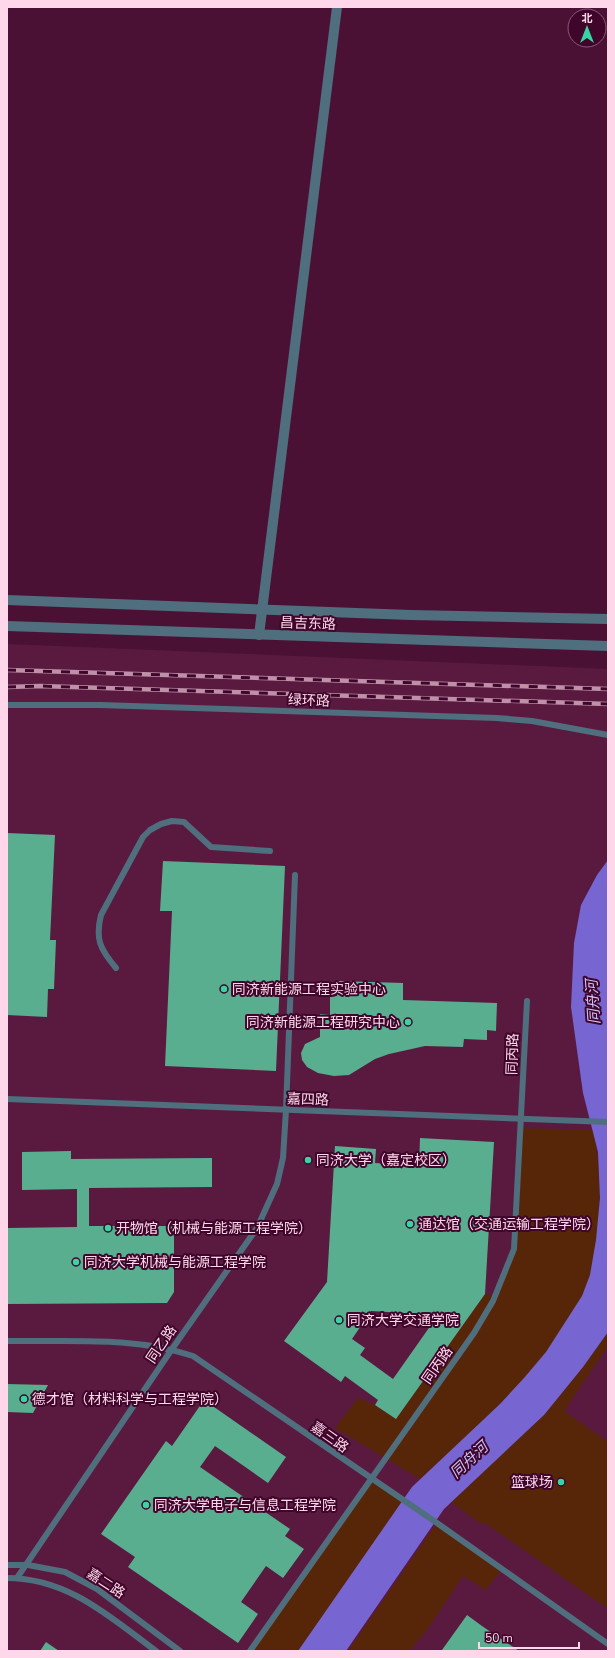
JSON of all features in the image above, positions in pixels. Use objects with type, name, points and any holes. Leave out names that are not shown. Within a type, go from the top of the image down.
[{"type":"street","points":[[259,635],[337,7]]},
{"type":"street","name":"昌吉东路","points":[[7,600],[608,619]]},
{"type":"street","name":"昌吉东路","points":[[7,626],[608,646]]},
{"type":"lane","name":"绿环路","points":[[7,705],[100,705],[497,718],[532,721],[608,735]]},
{"type":"lane","points":[[116,968],[105,956],[97,936],[101,915],[143,836],[150,830],[172,821],[184,822],[212,847],[270,851]]},
{"type":"lane","name":"同乙路","points":[[17,1578],[28,1565],[172,1349],[257,1228],[268,1208],[277,1184],[283,1158],[295,875]]},
{"type":"lane","name":"同丙路","points":[[250,1651],[372,1480],[474,1333],[493,1301],[504,1276],[514,1249],[527,1001]]},
{"type":"lane","name":"嘉四路","points":[[7,1099],[286,1110],[522,1117],[608,1122]]},
{"type":"lane","name":"嘉三路","points":[[7,1341],[134,1343],[172,1349],[193,1356],[372,1480],[437,1523],[608,1644]]},
{"type":"lane","name":"嘉二路","points":[[7,1565],[28,1565],[65,1572],[97,1589],[180,1651]]},
{"type":"lane","name":"嘉二路","points":[[7,1578],[17,1578],[58,1586],[91,1603],[156,1651]]},
{"type":"shaded area","name":"同济大学（嘉定校区）","points":[[7,644],[608,669],[608,1651],[7,1651]]},
{"type":"shaded area","points":[[521,1128],[593,1130],[598,1169],[599,1215],[594,1259],[589,1279],[582,1297],[550,1348],[487,1417],[420,1479],[335,1428],[358,1398],[375,1405],[396,1419],[485,1294],[496,1295],[514,1249]]},
{"type":"shaded area","name":"篮球场","points":[[608,1332],[608,1346],[564,1411],[608,1442],[608,1609],[485,1523],[481,1524],[451,1502],[544,1415],[583,1367]]},
{"type":"shaded area","points":[[372,1480],[402,1502],[298,1651],[250,1651]]},
{"type":"shaded area","points":[[437,1523],[502,1569],[486,1590],[463,1576],[427,1630],[409,1651],[348,1651]]},
{"type":"water","name":"同舟河","points":[[608,860],[608,1332],[583,1367],[544,1415],[444,1509],[346,1651],[298,1651],[412,1487],[500,1404],[524,1378],[546,1352],[582,1296],[590,1275],[596,1240],[600,1198],[598,1152],[583,1093],[571,1007],[574,943],[581,905],[597,875]]},
{"type":"building","points":[[7,833],[55,835],[50,940],[56,940],[54,989],[48,989],[47,1017],[7,1015]]},
{"type":"building","name":"同济新能源工程实验中心","points":[[163,861],[285,866],[276,1071],[165,1066],[172,911],[160,911]]},
{"type":"building","name":"同济新能源工程研究中心","points":[[338,981],[403,983],[403,1000],[497,1003],[496,1031],[487,1030],[487,1040],[464,1039],[463,1047],[425,1046],[389,1054],[375,1059],[349,1075],[334,1076],[318,1073],[307,1067],[302,1060],[301,1053],[305,1044],[320,1037],[320,1014],[330,1015],[330,997],[337,996]]},
{"type":"building","name":"通达馆（交通运输工程学院）","points":[[420,1138],[494,1142],[485,1294],[396,1419],[375,1405],[378,1400],[345,1376],[341,1382],[284,1341],[327,1282],[335,1146],[376,1149],[375,1163],[419,1166]],"holes":[[[371,1311],[438,1315],[393,1379],[360,1355],[365,1348],[352,1339]]]},
{"type":"building","name":"开物馆（机械与能源工程学院）","points":[[71,1151],[71,1159],[212,1158],[212,1187],[89,1188],[89,1226],[174,1226],[174,1292],[167,1303],[7,1304],[7,1228],[77,1227],[77,1189],[22,1190],[22,1152]]},
{"type":"building","name":"德才馆（材料科学与工程学院）","points":[[7,1384],[48,1385],[33,1413],[7,1412]]},
{"type":"building","points":[[204,1400],[286,1457],[268,1483],[215,1446],[200,1467],[290,1529],[285,1536],[304,1549],[283,1578],[266,1566],[241,1602],[258,1614],[238,1643],[128,1567],[135,1557],[101,1534],[166,1441],[172,1446]]},
{"type":"building","points":[[467,1615],[482,1626],[519,1651],[442,1650]]},
{"type":"building","points":[[46,1642],[59,1651],[40,1651]]},
{"type":"railway","points":[[7,670],[608,689]]},
{"type":"railway","points":[[7,687],[40,686],[608,704]]},
{"type":"place","name":"同济新能源工程实验中心","points":[[224,989]]},
{"type":"place","name":"同济新能源工程研究中心","points":[[408,1022]]},
{"type":"place","name":"同济大学（嘉定校区）","points":[[308,1160]]},
{"type":"place","name":"通达馆（交通运输工程学院）","points":[[410,1224]]},
{"type":"place","name":"开物馆（机械与能源工程学院）","points":[[108,1228]]},
{"type":"place","name":"同济大学机械与能源工程学院","points":[[76,1262]]},
{"type":"place","name":"同济大学交通学院","points":[[339,1320]]},
{"type":"place","name":"德才馆（材料科学与工程学院）","points":[[24,1399]]},
{"type":"place","name":"篮球场","points":[[561,1482]]},
{"type":"place","name":"同济大学电子与信息工程学院","points":[[146,1505]]}]
